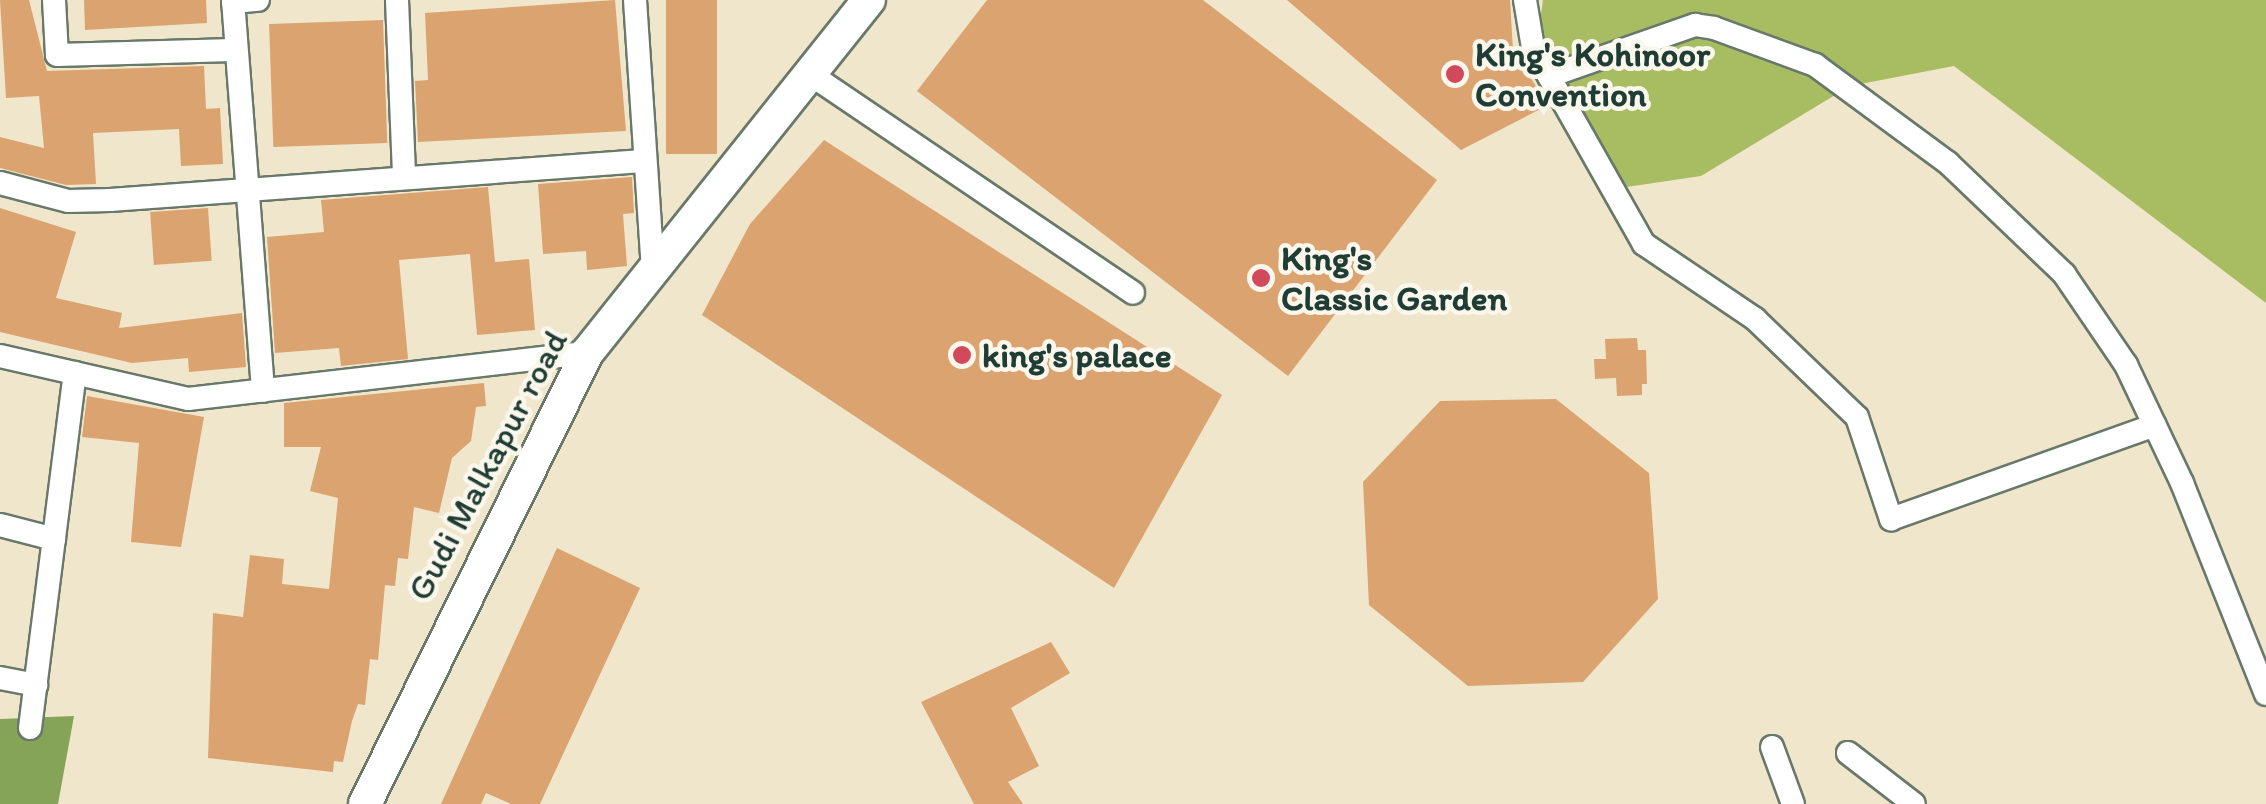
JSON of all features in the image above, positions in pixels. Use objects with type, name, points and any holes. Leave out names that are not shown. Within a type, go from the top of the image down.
[{"type":"street","points":[[54,0],[57,54],[233,50]]},
{"type":"street","points":[[258,0],[233,1],[233,50],[263,391]]},
{"type":"street","points":[[398,0],[404,178]]},
{"type":"street","points":[[636,0],[652,271]]},
{"type":"street","name":"Gudi Malkapur road","points":[[364,804],[587,353],[869,0]]},
{"type":"street","points":[[1525,0],[1534,48],[1644,244],[1755,319],[1857,417],[1891,519],[2155,425]]},
{"type":"street","points":[[1549,76],[1694,25],[1786,50],[1816,64],[1948,163],[2064,274],[2126,366],[2155,425],[2266,694]]},
{"type":"street","points":[[810,74],[1133,293]]},
{"type":"street","points":[[0,183],[68,201],[643,161]]},
{"type":"street","points":[[0,356],[188,399],[587,353]]},
{"type":"street","points":[[30,728],[75,373]]},
{"type":"street","points":[[0,525],[54,539]]},
{"type":"street","points":[[0,678],[36,685]]},
{"type":"street","points":[[1772,747],[1793,804]]},
{"type":"street","points":[[1848,753],[1914,804]]},
{"type":"green space","points":[[1543,0],[2266,0],[2266,303],[1954,66],[1850,86],[1701,176],[1613,189],[1538,35]]},
{"type":"green space","points":[[74,716],[58,804],[0,804],[0,719]]},
{"type":"building","points":[[0,0],[29,0],[47,71],[204,66],[206,109],[220,108],[223,164],[181,166],[179,129],[93,133],[96,184],[66,185],[0,168],[0,137],[44,148],[39,96],[6,98]]},
{"type":"building","points":[[84,0],[206,0],[207,23],[85,30]]},
{"type":"building","points":[[615,0],[626,131],[418,142],[415,81],[428,80],[425,13]]},
{"type":"building","points":[[666,0],[717,0],[717,154],[666,154]]},
{"type":"building","name":"King's Classic Garden","points":[[987,0],[1203,0],[1437,180],[1288,376],[917,91]]},
{"type":"building","name":"King's Kohinoor Convention","points":[[1287,0],[1510,0],[1513,50],[1548,105],[1461,150]]},
{"type":"building","points":[[383,20],[387,143],[273,147],[269,24]]},
{"type":"building","name":"king's palace","points":[[824,140],[1222,395],[1114,588],[702,315],[750,224]]},
{"type":"building","points":[[632,177],[634,213],[623,214],[627,266],[587,270],[586,251],[543,254],[538,184]]},
{"type":"building","points":[[488,187],[495,262],[529,259],[535,330],[477,335],[470,254],[399,260],[408,359],[341,366],[339,348],[275,353],[267,237],[324,232],[321,200]]},
{"type":"building","points":[[0,208],[76,232],[56,298],[122,313],[119,328],[242,313],[246,367],[189,372],[188,358],[132,363],[0,332]]},
{"type":"building","points":[[208,208],[212,261],[154,265],[150,212]]},
{"type":"building","points":[[1637,338],[1638,350],[1646,350],[1647,384],[1642,384],[1642,395],[1617,396],[1616,378],[1595,379],[1594,359],[1606,359],[1605,339]]},
{"type":"building","points":[[484,383],[486,406],[476,407],[471,441],[452,458],[439,513],[414,507],[408,559],[398,558],[395,586],[385,585],[378,660],[370,659],[365,705],[358,704],[343,762],[334,761],[333,772],[208,758],[213,613],[243,617],[250,555],[284,559],[282,584],[329,589],[338,498],[310,491],[321,447],[284,447],[284,403]]},
{"type":"building","points":[[87,396],[204,417],[181,547],[131,542],[139,443],[82,437]]},
{"type":"building","points":[[1556,399],[1649,473],[1658,599],[1583,682],[1468,686],[1369,605],[1363,482],[1440,401]]},
{"type":"building","points":[[557,548],[640,588],[540,804],[511,804],[486,793],[481,804],[441,804]]},
{"type":"building","points":[[1051,642],[1070,673],[1011,708],[1039,766],[1008,782],[1023,804],[974,804],[921,702]]},
{"type":"place","name":"King's Kohinoor Convention","points":[[1455,74]]},
{"type":"place","name":"King's Classic Garden","points":[[1261,278]]},
{"type":"place","name":"king's palace","points":[[962,355]]}]
